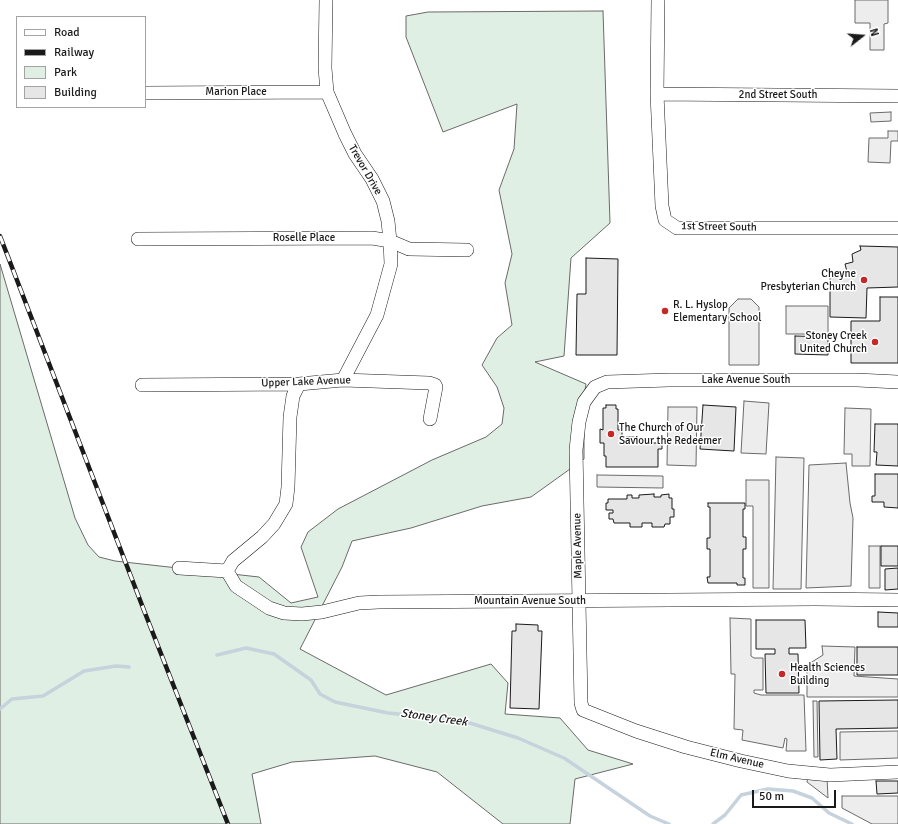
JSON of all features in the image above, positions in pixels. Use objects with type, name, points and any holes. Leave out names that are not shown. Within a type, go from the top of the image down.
[{"type":"street","name":"Trevor Drive","points":[[326,0],[325,68],[327,92],[344,134],[355,154],[372,179],[383,201],[388,221],[390,241],[391,264],[377,315],[343,380]]},
{"type":"street","name":"1st Street South","points":[[658,0],[657,94],[662,206],[665,220],[677,228],[898,228]]},
{"type":"street","name":"Marion Place","points":[[146,93],[327,92]]},
{"type":"street","name":"2nd Street South","points":[[657,94],[898,96]]},
{"type":"street","name":"Roselle Place","points":[[138,239],[372,238],[390,241],[409,249],[467,250]]},
{"type":"street","name":"Upper Lake Avenue","points":[[142,385],[299,384],[343,380],[429,382],[436,387],[430,419]]},
{"type":"street","name":"Lake Avenue South","points":[[595,387],[607,382],[669,380],[857,380],[898,382]]},
{"type":"street","points":[[179,568],[227,571],[233,561],[262,537],[274,524],[286,504],[288,487],[290,417],[294,396],[299,384]]},
{"type":"street","name":"Maple Avenue","points":[[583,710],[581,703],[576,450],[579,422],[584,402],[595,387]]},
{"type":"street","name":"Mountain Avenue South","points":[[227,571],[236,586],[269,608],[284,613],[302,614],[322,612],[359,603],[379,602],[815,599],[898,600]]},
{"type":"street","name":"Elm Avenue","points":[[583,710],[636,731],[686,747],[788,771],[830,775],[898,772]]},
{"type":"green space","points":[[603,11],[610,223],[571,258],[564,356],[535,362],[586,384],[584,397],[584,459],[531,497],[482,506],[411,528],[352,541],[342,567],[300,649],[386,695],[491,664],[508,683],[505,714],[560,718],[588,750],[633,764],[575,779],[570,824],[503,824],[437,772],[375,756],[292,762],[252,774],[261,824],[0,824],[0,264],[75,518],[88,545],[99,557],[115,561],[259,577],[291,603],[318,597],[301,547],[308,532],[338,509],[432,460],[486,437],[502,424],[504,408],[497,387],[482,365],[497,338],[512,325],[505,283],[512,254],[499,190],[514,149],[517,104],[443,132],[406,37],[406,16],[428,12]]},
{"type":"shaded area","points":[[855,0],[888,0],[888,23],[884,24],[884,50],[870,50],[870,23],[855,23]]},
{"type":"shaded area","points":[[891,112],[891,121],[871,122],[870,113]]},
{"type":"shaded area","points":[[888,131],[898,131],[898,141],[891,141],[890,163],[868,162],[869,138],[888,138]]},
{"type":"shaded area","points":[[738,299],[751,299],[759,307],[759,365],[729,365],[729,308]]},
{"type":"shaded area","points":[[786,306],[828,306],[828,334],[786,334]]},
{"type":"shaded area","points":[[744,401],[769,403],[766,454],[741,453]]},
{"type":"shaded area","points":[[668,407],[697,407],[696,466],[667,465]]},
{"type":"shaded area","points":[[845,408],[871,409],[870,466],[852,466],[852,454],[844,454]]},
{"type":"shaded area","points":[[776,457],[804,458],[801,589],[773,589]]},
{"type":"shaded area","points":[[846,463],[853,518],[851,586],[806,588],[809,465]]},
{"type":"shaded area","points":[[597,475],[663,476],[663,488],[597,487]]},
{"type":"shaded area","points":[[746,480],[769,480],[769,588],[753,588],[753,506],[746,506]]},
{"type":"shaded area","points":[[869,546],[880,546],[880,588],[869,588]]},
{"type":"shaded area","points":[[730,618],[751,619],[751,656],[754,658],[763,658],[763,690],[754,690],[754,693],[761,695],[804,695],[806,751],[786,751],[787,739],[785,738],[783,748],[742,740],[743,730],[734,729],[735,674],[731,674]]},
{"type":"shaded area","points":[[822,646],[855,647],[854,676],[898,679],[898,697],[807,697],[807,665],[823,655]]},
{"type":"shaded area","points":[[813,701],[817,701],[818,757],[814,757]]},
{"type":"shaded area","points":[[898,731],[898,758],[840,760],[840,732]]},
{"type":"shaded area","points":[[808,776],[827,777],[828,798],[807,782]]},
{"type":"shaded area","points":[[842,796],[898,796],[898,824],[872,824],[842,808]]},
{"type":"building","name":"Cheyne Presbyterian Church","points":[[860,246],[898,247],[898,287],[867,288],[866,318],[830,317],[830,272],[847,272],[845,264],[853,262],[852,254],[861,250]]},
{"type":"building","points":[[586,258],[618,259],[617,355],[576,355],[577,294],[586,294]]},
{"type":"building","name":"Stoney Creek United Church","points":[[880,297],[898,297],[898,363],[851,363],[851,321],[880,321]]},
{"type":"building","points":[[795,336],[828,337],[828,355],[795,354]]},
{"type":"building","name":"The Church of Our Saviour the Redeemer","points":[[606,405],[616,405],[616,409],[618,409],[618,430],[622,430],[622,440],[626,440],[626,437],[637,437],[637,443],[662,443],[662,449],[658,449],[658,467],[606,467],[604,443],[600,443],[600,429],[603,430],[603,408],[606,408]]},
{"type":"building","points":[[703,405],[736,407],[734,451],[700,449]]},
{"type":"building","points":[[875,424],[898,424],[898,466],[876,465],[877,452],[874,452]]},
{"type":"building","points":[[875,474],[898,474],[898,508],[884,507],[884,502],[872,502],[872,496],[875,496]]},
{"type":"building","points":[[654,494],[654,497],[661,497],[661,495],[669,494],[669,498],[672,498],[674,517],[670,517],[670,524],[665,524],[664,527],[652,527],[652,523],[642,523],[642,527],[630,527],[630,523],[614,523],[613,519],[609,519],[609,513],[613,513],[613,510],[606,510],[606,503],[608,503],[608,499],[627,499],[627,495],[632,495],[632,498],[639,498],[639,495]]},
{"type":"building","points":[[708,503],[745,503],[745,509],[743,509],[743,537],[746,537],[746,549],[743,549],[743,578],[745,578],[745,585],[737,585],[737,583],[708,583],[707,577],[710,577],[710,549],[707,549],[707,538],[710,538],[710,507],[708,507]]},
{"type":"building","points":[[881,546],[898,546],[898,566],[881,566]]},
{"type":"building","points":[[898,568],[898,589],[885,590],[885,569]]},
{"type":"building","points":[[878,612],[898,613],[898,627],[878,627]]},
{"type":"building","name":"Health Sciences Building","points":[[756,620],[805,620],[806,648],[789,648],[789,654],[798,654],[799,693],[766,693],[765,654],[775,654],[775,649],[756,649]]},
{"type":"building","points":[[516,624],[538,625],[538,631],[542,631],[539,709],[510,708],[512,631],[516,631]]},
{"type":"building","points":[[857,647],[898,647],[898,675],[857,675]]},
{"type":"building","points":[[898,700],[898,728],[836,729],[837,759],[820,760],[819,701]]},
{"type":"building","points":[[876,781],[898,781],[898,793],[877,794]]},
{"type":"waterway","name":"Stoney Creek","points":[[217,655],[246,648],[274,654],[311,680],[320,694],[335,702],[388,713],[460,720],[518,738],[564,758],[650,816],[669,824]]},
{"type":"waterway","name":"Stoney Creek","points":[[0,709],[12,699],[43,696],[84,671],[116,666],[129,667]]},
{"type":"waterway","name":"Stoney Creek","points":[[713,824],[725,815],[741,795],[768,789],[793,791],[812,798],[829,813],[852,824]]},
{"type":"railway","points":[[0,236],[228,824]]},
{"type":"place","name":"Cheyne Presbyterian Church","points":[[864,280]]},
{"type":"place","name":"R. L. Hyslop Elementary School","points":[[665,311]]},
{"type":"place","name":"Stoney Creek United Church","points":[[875,342]]},
{"type":"place","name":"The Church of Our Saviour the Redeemer","points":[[611,434]]},
{"type":"place","name":"Health Sciences Building","points":[[782,674]]}]
